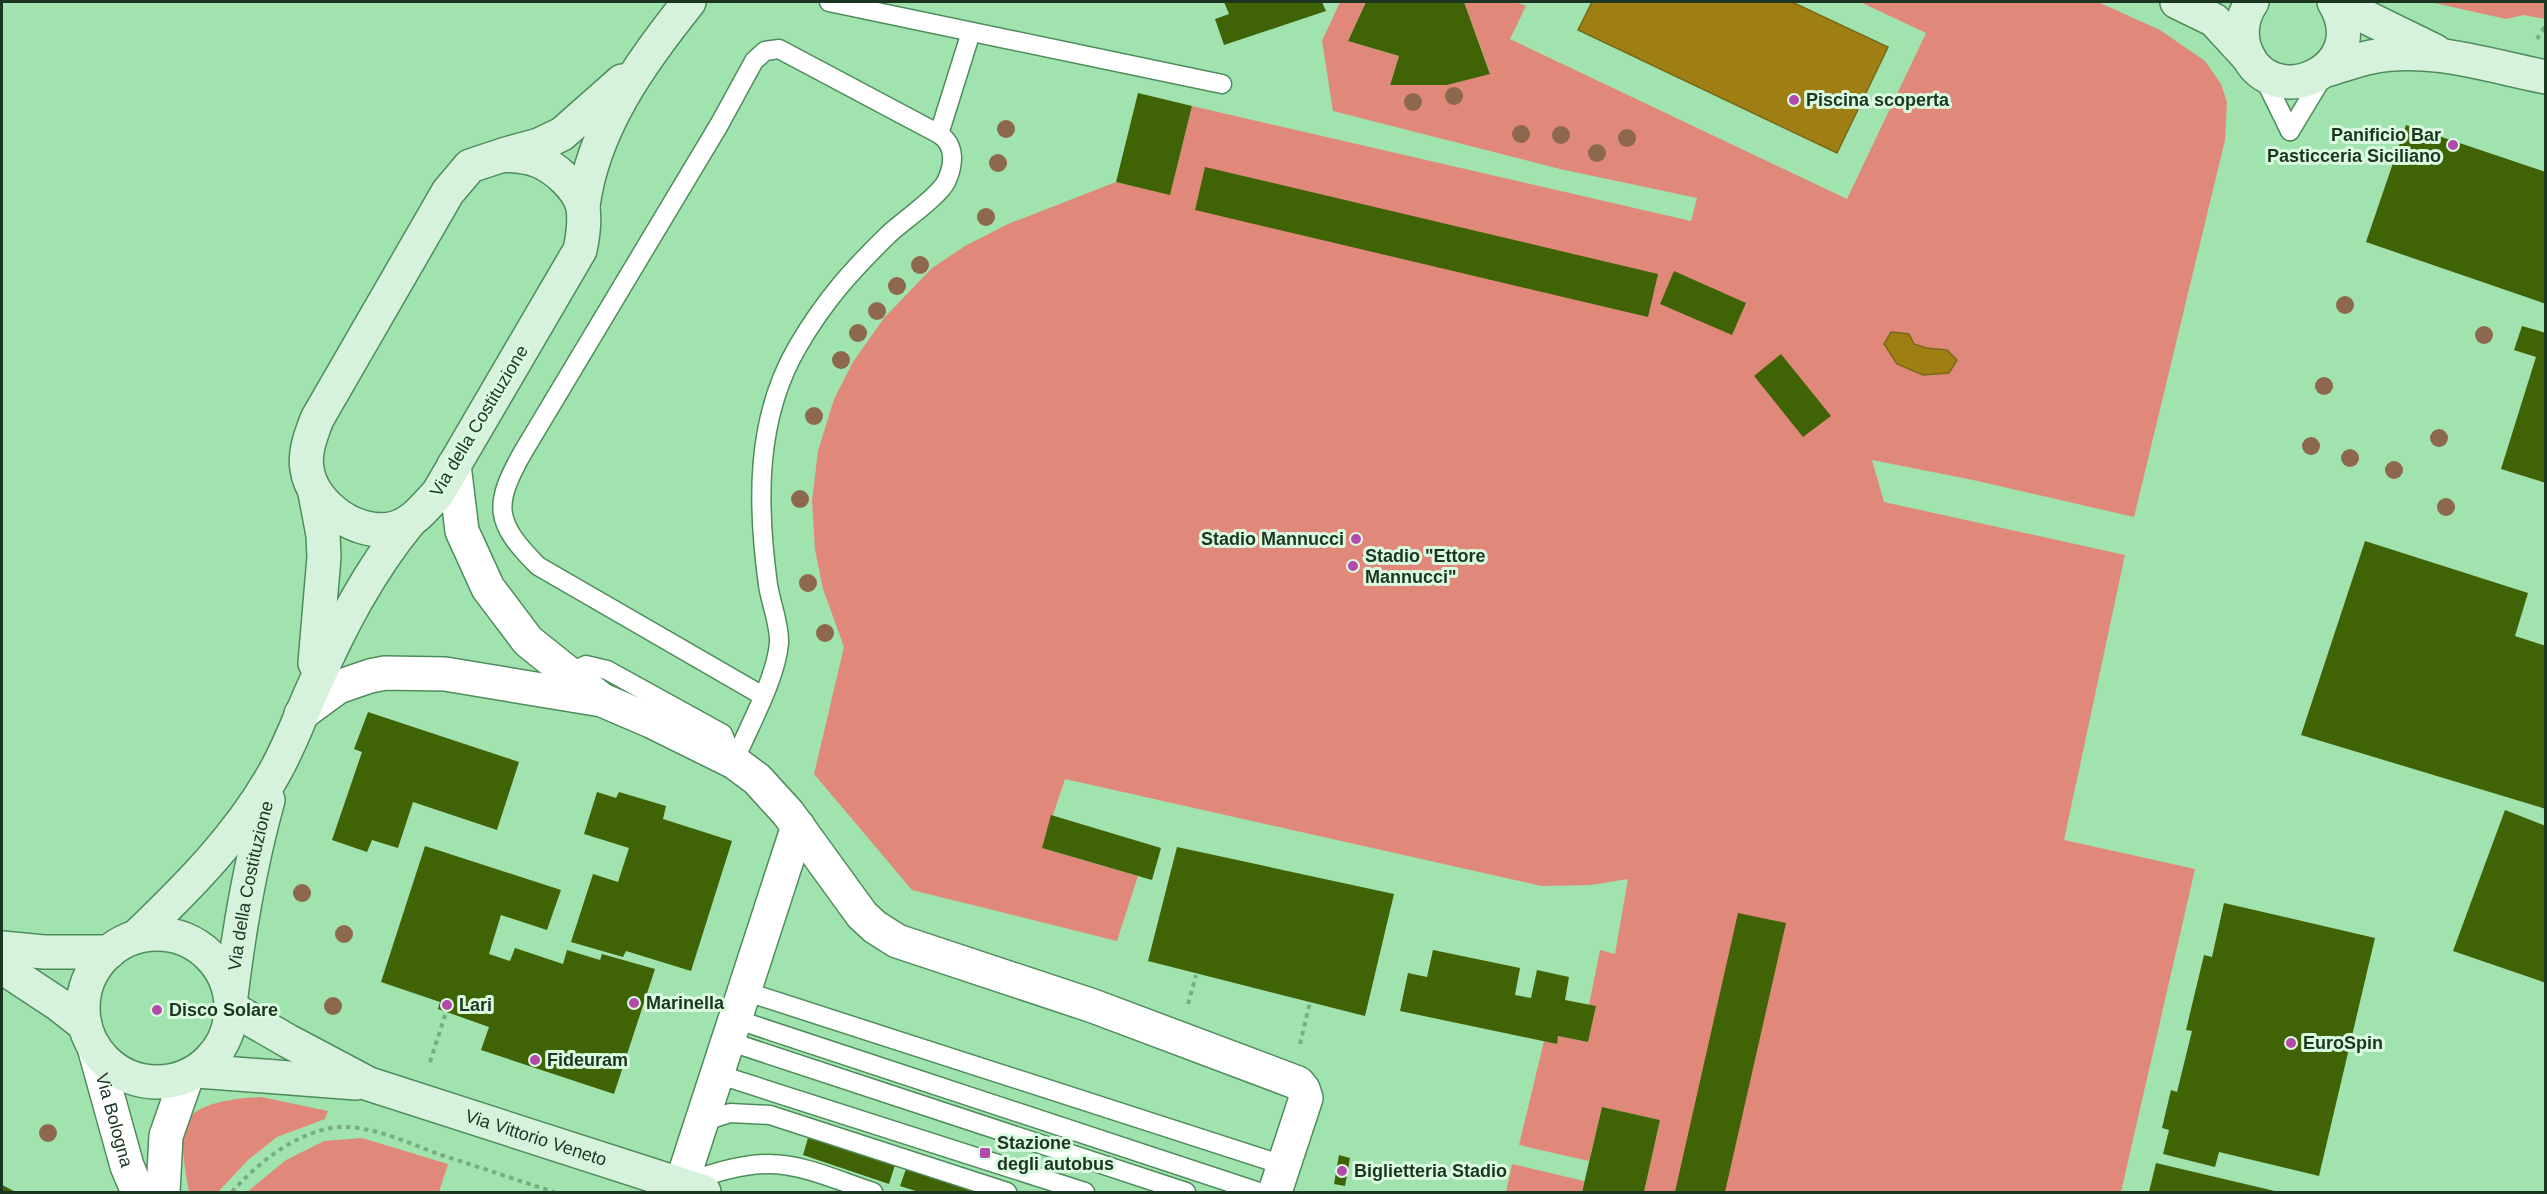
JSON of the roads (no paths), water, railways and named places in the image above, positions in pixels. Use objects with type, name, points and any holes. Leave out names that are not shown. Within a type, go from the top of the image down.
[{"type":"street","name":"Via della Costituzione","points":[[123,944],[180,895],[234,833],[254,807],[277,769],[307,701],[363,587],[387,550],[410,521],[438,493],[580,250],[584,228],[583,206],[587,177],[594,154],[641,64],[689,2]]},
{"type":"street","points":[[2177,2],[2214,20],[2253,62],[2275,79],[2296,82],[2307,80],[2326,70],[2372,57],[2403,54],[2444,56],[2546,77]]},
{"type":"street","points":[[2252,2],[2244,16],[2242,37],[2253,62]]},
{"type":"street","points":[[2326,70],[2334,61],[2343,38],[2342,20],[2334,2]]},
{"type":"street","points":[[2334,2],[2444,56]]},
{"type":"street","name":"Via della Costituzione","points":[[307,701],[324,557],[323,535],[315,493],[307,469],[307,453],[317,419],[447,192],[470,166],[539,145],[562,134],[641,64]]},
{"type":"street","name":"Via della Costituzione","points":[[503,155],[536,160],[551,168],[568,182],[583,206]]},
{"type":"street","points":[[454,465],[462,531],[483,579],[500,607],[528,641],[602,700]]},
{"type":"street","points":[[315,493],[349,522],[363,527],[393,528],[410,521]]},
{"type":"street","points":[[307,701],[338,687],[385,673],[445,674],[602,700],[651,721],[734,762],[771,792],[857,908],[875,927],[897,941],[1093,1006],[1292,1080],[1303,1089],[1305,1098],[1279,1179]]},
{"type":"street","name":"Via della Costituzione","points":[[231,1005],[240,925],[253,857],[277,769]]},
{"type":"street","points":[[692,1189],[702,1122],[798,826]]},
{"type":"street","points":[[2,948],[44,952],[123,944],[166,934],[193,943],[205,952],[223,975],[231,1005],[223,1041],[212,1059],[192,1073],[160,1082],[134,1078],[110,1065],[89,1036],[58,1004],[2,967]]},
{"type":"street","points":[[89,1036],[85,991],[94,969],[123,944]]},
{"type":"street","name":"Via Vittorio Veneto","points":[[231,1005],[288,1041],[369,1084],[692,1189]]},
{"type":"street","name":"Via Bologna","points":[[89,1036],[127,1166],[138,1192]]},
{"type":"street","name":"Via Vittorio Veneto","points":[[192,1073],[369,1084]]},
{"type":"street","name":"Via Bologna","points":[[163,1192],[166,1136],[192,1073]]},
{"type":"lane","points":[[829,2],[1222,84]]},
{"type":"lane","points":[[939,134],[971,32]]},
{"type":"lane","points":[[734,762],[763,696],[779,642],[766,568],[760,474],[774,402],[797,348],[831,294],[860,262],[941,189],[951,168],[953,157],[947,139],[939,134],[779,49],[771,49],[758,55],[719,125],[506,483],[502,499],[505,520],[513,538],[538,566],[763,696]]},
{"type":"lane","points":[[2253,62],[2267,83],[2290,130],[2326,70]]},
{"type":"lane","points":[[568,673],[586,665],[608,670],[723,734],[734,762]]},
{"type":"lane","points":[[736,1017],[1279,1179]]},
{"type":"lane","points":[[736,1017],[1186,1192]]},
{"type":"lane","points":[[736,1017],[1259,1192]]},
{"type":"lane","points":[[717,1074],[1084,1192]]},
{"type":"lane","points":[[702,1122],[729,1113],[770,1115],[1007,1192]]},
{"type":"lane","points":[[692,1189],[704,1176],[770,1164],[795,1168],[873,1192]]},
{"type":"place","name":"Piscina scoperta","points":[[1794,100]]},
{"type":"place","name":"Panificio Bar Pasticceria Siciliano","points":[[2453,145]]},
{"type":"place","name":"Stadio Mannucci","points":[[1356,539]]},
{"type":"place","name":"Stadio \"Ettore Mannucci\"","points":[[1353,566]]},
{"type":"place","name":"Marinella","points":[[634,1003]]},
{"type":"place","name":"Lari","points":[[447,1005]]},
{"type":"place","name":"Disco Solare","points":[[157,1010]]},
{"type":"place","name":"EuroSpin","points":[[2291,1043]]},
{"type":"place","name":"Fideuram","points":[[535,1060]]},
{"type":"place","name":"Stazione degli autobus","points":[[985,1153]]},
{"type":"place","name":"Biglietteria Stadio","points":[[1342,1171]]}]
